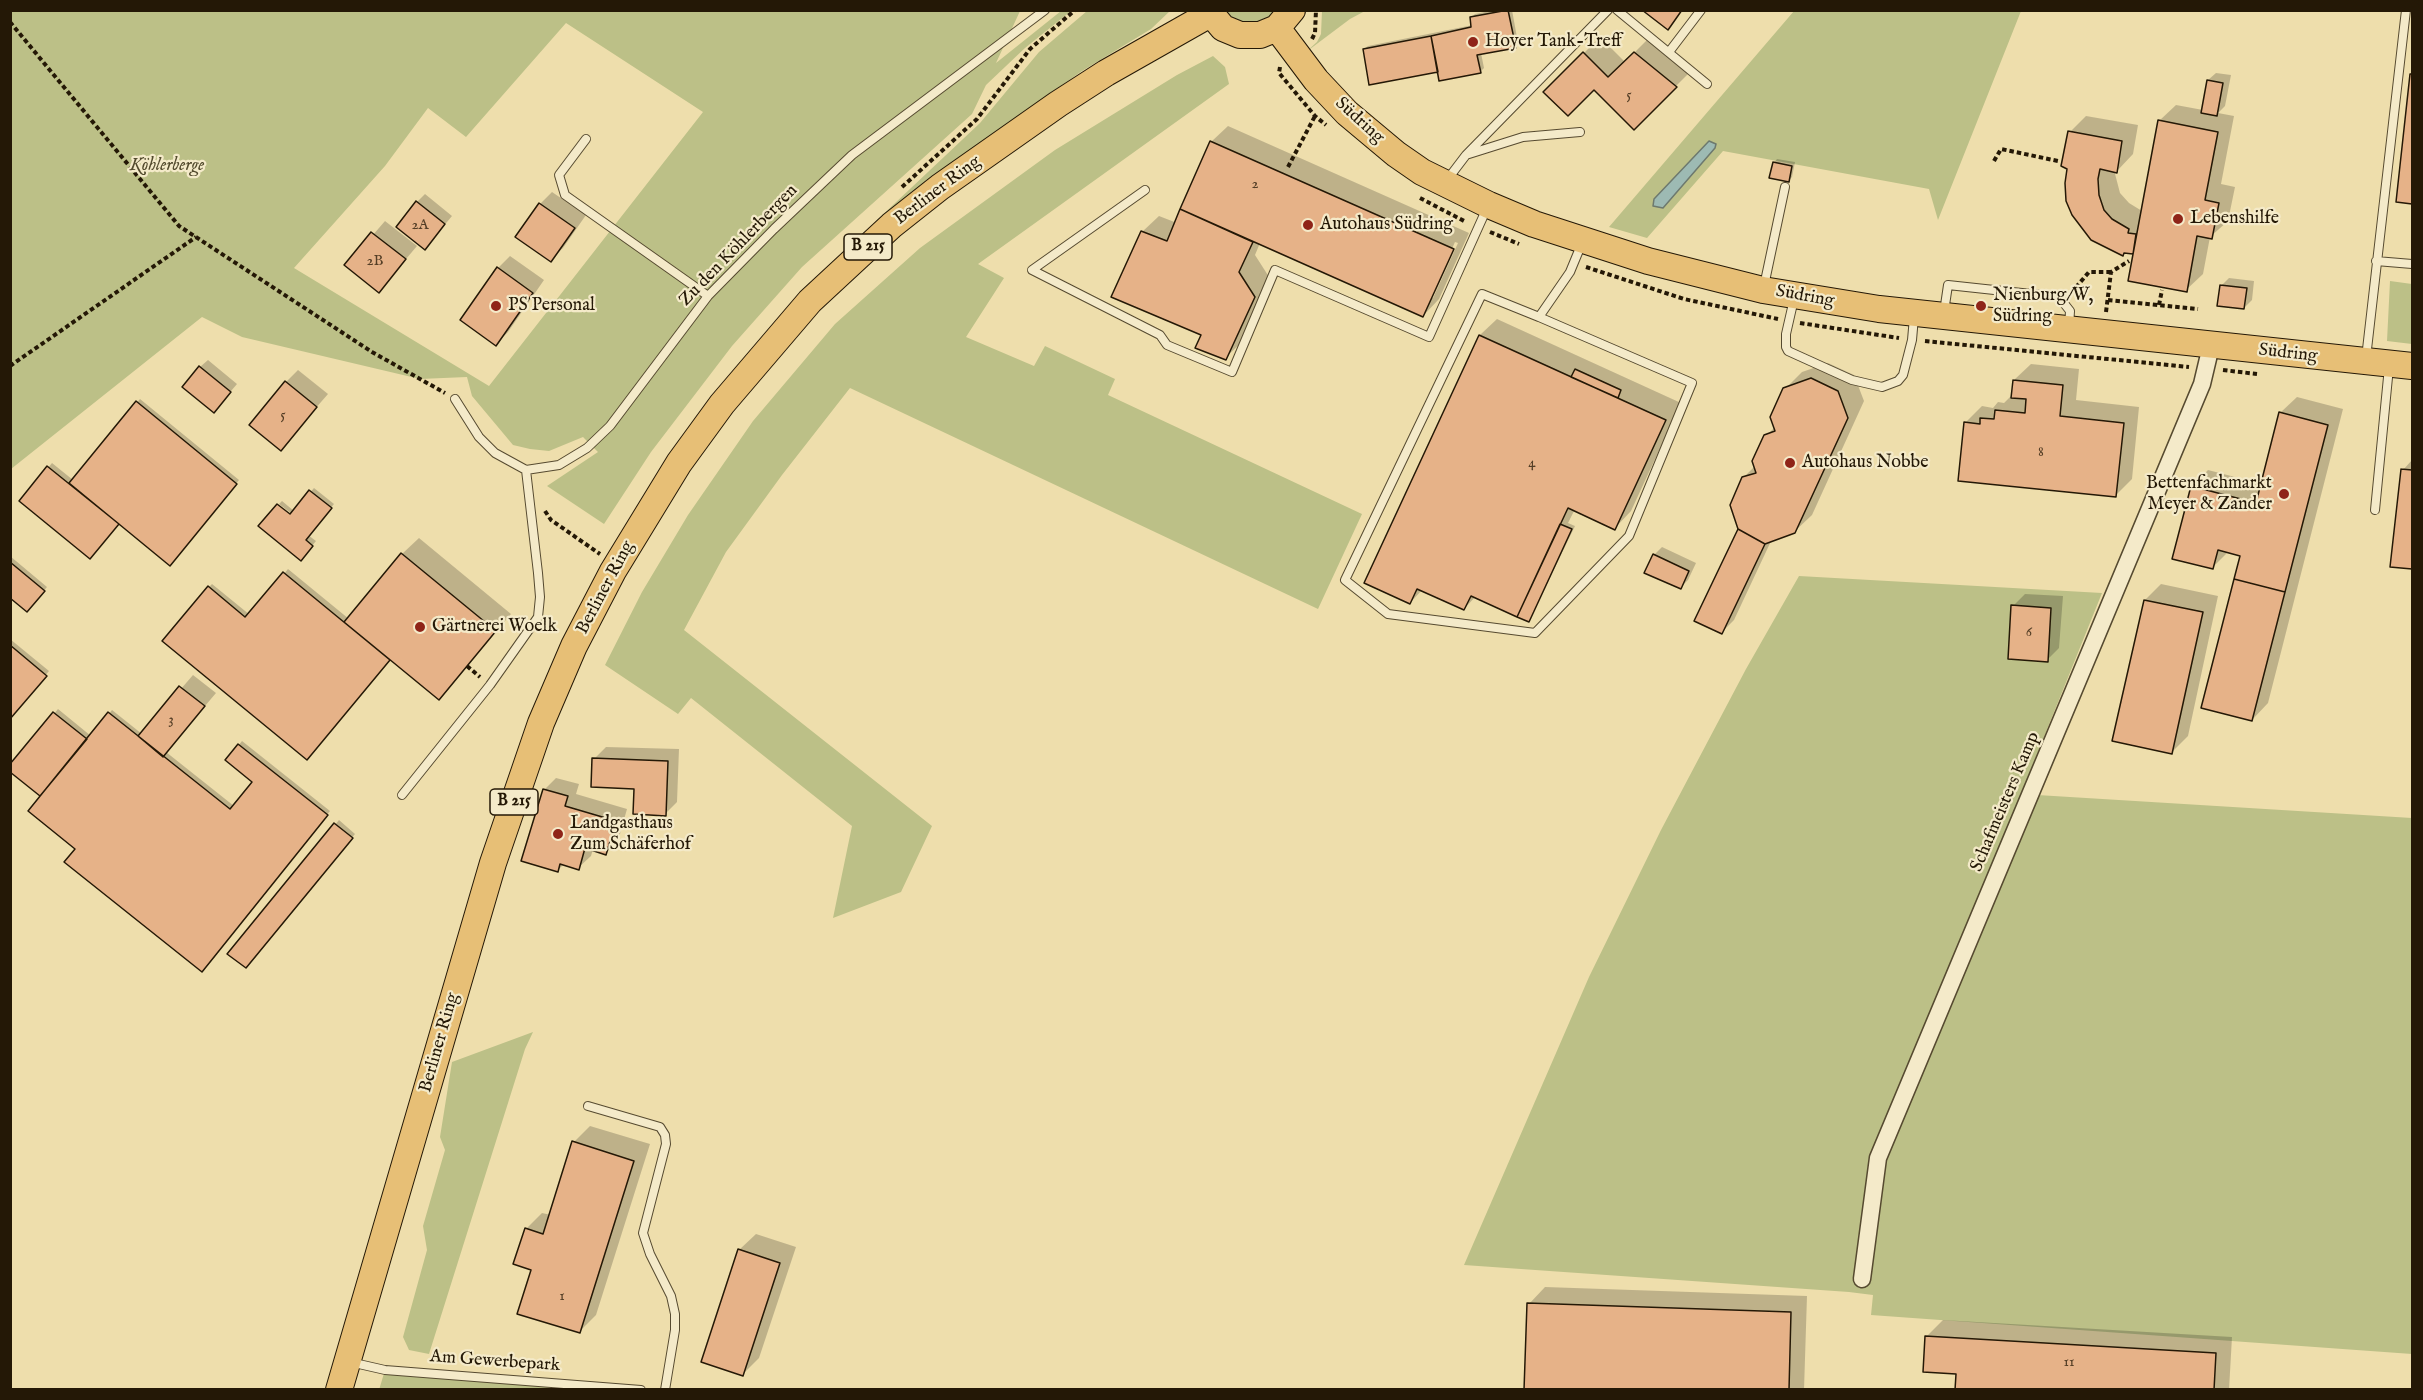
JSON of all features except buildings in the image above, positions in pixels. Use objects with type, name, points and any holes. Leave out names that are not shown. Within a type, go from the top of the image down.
[{"type":"main road","points":[[1209,12],[1223,28],[1240,35],[1260,35],[1284,19]]},
{"type":"main road","name":"Berliner Ring","points":[[339,1389],[493,863],[542,723],[574,646],[612,571],[679,463],[722,404],[810,301],[892,225],[940,187],[1058,104],[1209,12]]},
{"type":"main road","name":"Südring","points":[[1284,19],[1316,80],[1347,113],[1396,154],[1444,184],[1489,205],[1648,261],[1763,290],[1914,314],[2389,364]]},
{"type":"street","name":"Schafmeisters Kamp","points":[[1862,1279],[1878,1158],[2202,384],[2211,346]]},
{"type":"lane","name":"Zu den Köhlerbergen","points":[[526,470],[559,465],[587,448],[610,426],[708,296],[774,229],[852,155],[1045,10]]},
{"type":"lane","points":[[1444,184],[1466,155],[1608,10]]},
{"type":"lane","points":[[1617,10],[1707,84]]},
{"type":"lane","points":[[1669,52],[1701,10]]},
{"type":"lane","points":[[2375,510],[2389,364],[2376,261],[2406,10]]},
{"type":"lane","points":[[1466,155],[1523,137],[1580,132]]},
{"type":"lane","points":[[586,139],[560,175],[565,195],[708,296]]},
{"type":"lane","points":[[1763,290],[1785,187]]},
{"type":"lane","points":[[1145,189],[1032,270],[1160,335],[1167,345],[1232,372],[1275,270],[1429,338],[1489,205]]},
{"type":"lane","points":[[1539,317],[1570,272],[1583,240]]},
{"type":"lane","points":[[2376,261],[2412,264]]},
{"type":"lane","points":[[1944,316],[1947,285],[2059,297],[2070,311],[2069,330]]},
{"type":"lane","points":[[1482,294],[1539,317],[1692,384],[1629,536],[1535,633],[1388,614],[1346,580],[1482,294]]},
{"type":"lane","points":[[1795,296],[1786,334],[1788,351],[1852,381],[1882,387],[1898,381],[1903,375],[1912,340],[1914,314]]},
{"type":"lane","points":[[402,795],[490,685],[538,616],[540,597],[526,470],[495,453],[479,437],[455,399]]},
{"type":"lane","points":[[588,1106],[660,1127],[665,1135],[666,1144],[643,1233],[650,1254],[671,1296],[675,1314],[675,1330],[665,1389]]},
{"type":"lane","name":"Am Gewerbepark","points":[[347,1361],[385,1370],[641,1389]]},
{"type":"path","points":[[898,190],[977,119],[1030,49],[1076,10]]},
{"type":"path","points":[[10,22],[178,226],[372,352],[455,399]]},
{"type":"path","points":[[1288,167],[1315,116]]},
{"type":"path","points":[[1994,161],[2001,149],[2058,161]]},
{"type":"path","points":[[10,366],[196,237]]},
{"type":"path","points":[[2059,297],[2074,292],[2089,272],[2111,272],[2129,261]]},
{"type":"path","points":[[2104,334],[2111,272]]},
{"type":"path","points":[[2159,305],[2162,290]]},
{"type":"path","points":[[2108,300],[2198,309]]},
{"type":"path","points":[[527,486],[551,520],[600,554]]},
{"type":"path","points":[[595,564],[606,544]]},
{"type":"green space","name":"Köhlerberge","points":[[11,11],[1020,11],[996,63],[1061,11],[1071,11],[1025,48],[986,85],[972,114],[802,267],[732,346],[651,452],[604,524],[547,486],[598,452],[583,437],[549,451],[513,445],[472,396],[467,377],[420,379],[242,337],[202,317],[11,469]],"holes":[[[566,23],[703,112],[489,386],[294,268],[385,166],[428,108],[466,137]]]},
{"type":"green space","points":[[1087,11],[1170,11],[1151,29],[1082,71],[930,178],[874,227],[876,221],[980,123],[1039,52]]},
{"type":"green space","points":[[1222,11],[1280,11],[1269,21],[1242,24],[1229,18]]},
{"type":"green space","points":[[1322,11],[1365,11],[1350,19],[1306,52],[1317,42],[1321,34]]},
{"type":"green space","points":[[1794,11],[2021,11],[1938,220],[1929,189],[1723,151],[1647,238],[1609,227]]},
{"type":"green space","points":[[1213,56],[1225,67],[1229,84],[978,264],[1004,278],[966,337],[1034,366],[1045,346],[1115,379],[1108,395],[1362,514],[1318,609],[850,388],[726,552],[684,630],[932,826],[901,892],[833,918],[852,826],[691,698],[678,714],[605,665],[642,592],[688,515],[753,421],[835,324],[920,248],[1055,150],[1177,75]]},
{"type":"green space","points":[[2390,281],[2412,284],[2412,344],[2387,341]]},
{"type":"green space","points":[[1799,576],[2102,593],[2021,794],[2412,818],[2412,1354],[1871,1315],[1873,1295],[1849,1292],[1464,1265],[1589,977],[1661,830],[1746,669]]},
{"type":"green space","points":[[533,1032],[525,1049],[429,1354],[409,1350],[403,1337],[427,1250],[423,1226],[445,1150],[440,1137],[452,1062]]},
{"type":"green space","points":[[385,1370],[641,1390],[379,1390]]},
{"type":"water","points":[[1709,141],[1716,144],[1715,148],[1663,208],[1653,206],[1654,199]]},
{"type":"place","name":"Hoyer Tank-Treff","points":[[1473,42]]},
{"type":"place","name":"Lebenshilfe","points":[[2178,219]]},
{"type":"place","name":"Autohaus Südring","points":[[1308,225]]},
{"type":"place","name":"PS Personal","points":[[496,306]]},
{"type":"place","name":"Nienburg/W, Südring","points":[[1981,306]]},
{"type":"place","name":"Autohaus Nobbe","points":[[1790,463]]},
{"type":"place","name":"Bettenfachmarkt Meyer & Zander","points":[[2284,494]]},
{"type":"place","name":"Gärtnerei Woelk","points":[[420,627]]},
{"type":"place","name":"Landgasthaus Zum Schäferhof","points":[[558,834]]}]
